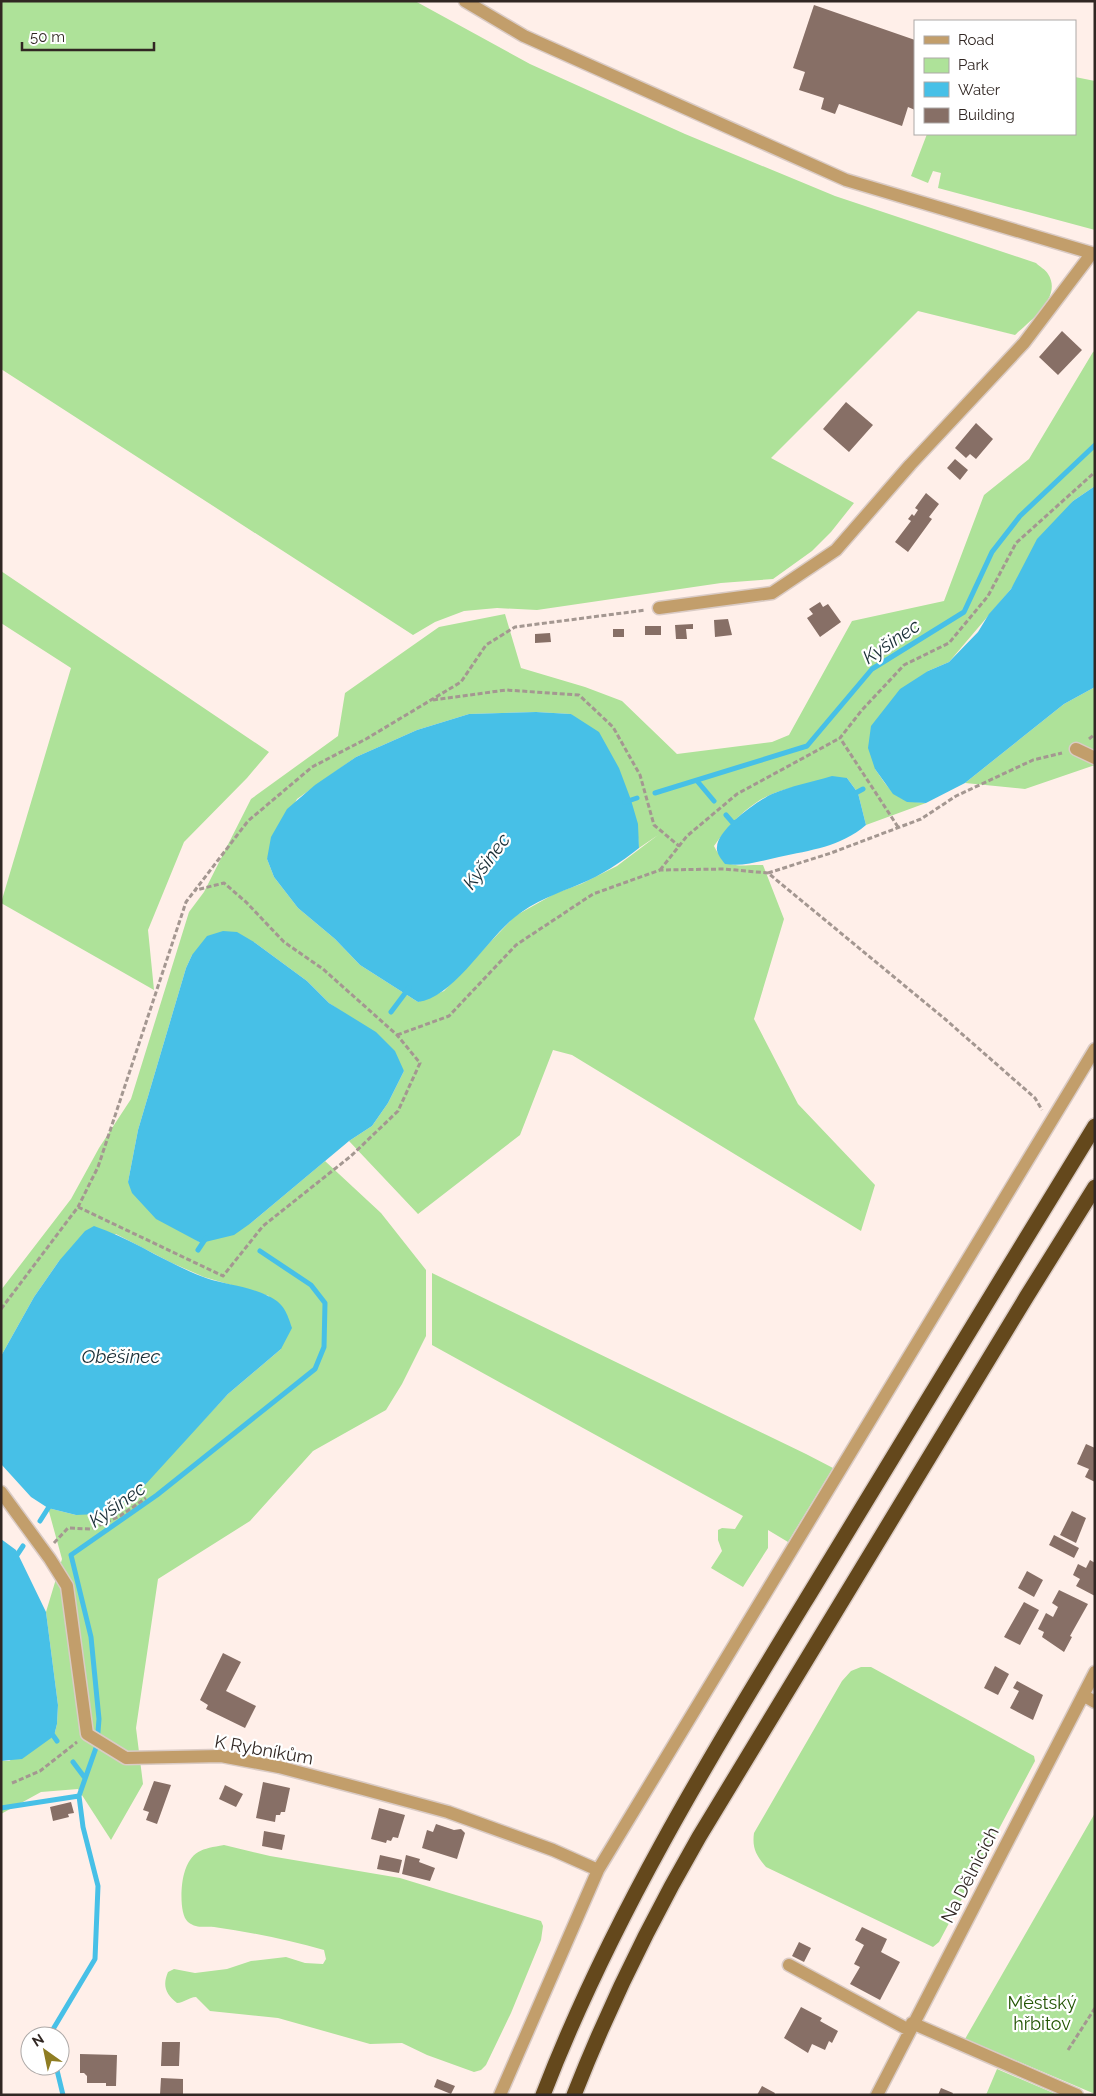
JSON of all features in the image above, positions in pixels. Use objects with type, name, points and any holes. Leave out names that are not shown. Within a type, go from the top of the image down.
[{"type":"highway","points":[[543,2095],[595,1972],[665,1836],[744,1700],[1095,1126]]},
{"type":"highway","points":[[574,2095],[616,1994],[667,1892],[698,1837],[1006,1329],[1095,1187]]},
{"type":"street","points":[[465,1],[524,36],[846,180],[1094,253],[1024,343],[910,465],[836,550],[772,594],[659,608]]},
{"type":"street","points":[[1076,749],[1095,758]]},
{"type":"street","points":[[500,2095],[598,1870],[1095,1049]]},
{"type":"street","points":[[1,1492],[45,1552],[67,1586],[88,1734]]},
{"type":"street","name":"Na Dělnicích","points":[[877,2095],[1095,1672]]},
{"type":"street","points":[[1083,1696],[1095,1702]]},
{"type":"street","name":"K Rybníkům","points":[[88,1734],[126,1758],[221,1756],[279,1767],[344,1784],[448,1812],[553,1850],[598,1870]]},
{"type":"street","points":[[789,1965],[911,2027],[1077,2095]]},
{"type":"path","points":[[660,870],[687,836],[737,794],[840,738],[862,710],[904,665],[949,643],[988,596],[1016,543],[1095,472]]},
{"type":"path","points":[[1,1309],[78,1207],[98,1167],[186,902],[248,821],[312,767],[366,739],[461,682],[486,645],[515,627],[659,608]]},
{"type":"path","points":[[430,700],[506,690],[579,696],[614,728],[640,775],[654,825],[679,846]]},
{"type":"path","points":[[397,1035],[449,1016],[516,945],[593,894],[660,870],[724,869],[768,873],[921,819],[956,796],[1033,760],[1076,749],[1095,734]]},
{"type":"path","points":[[840,738],[898,827]]},
{"type":"path","points":[[768,873],[945,1019],[1035,1098],[1050,1124]]},
{"type":"path","points":[[78,1207],[223,1276],[263,1226],[352,1156],[398,1111],[420,1063],[397,1035],[323,969],[284,942],[246,902],[224,883],[195,890]]},
{"type":"path","points":[[45,1552],[68,1528],[91,1529],[120,1516],[146,1498]]},
{"type":"path","points":[[12,1783],[40,1771],[88,1734]]},
{"type":"path","points":[[1068,2050],[1095,2008]]},
{"type":"green space","points":[[1,1],[415,1],[530,64],[685,134],[835,196],[1036,263],[1048,274],[1052,283],[1051,291],[1043,308],[1015,335],[918,311],[771,458],[854,503],[831,532],[812,551],[773,579],[721,583],[537,610],[497,608],[464,611],[435,622],[413,635],[1,369]]},
{"type":"green space","points":[[1076,77],[1095,81],[1095,230],[938,188],[941,173],[933,171],[928,183],[911,176],[927,135],[1076,135]]},
{"type":"green space","points":[[1095,351],[1095,486],[1073,501],[1011,589],[949,662],[928,671],[875,769],[890,790],[901,798],[926,803],[866,825],[858,793],[847,778],[801,786],[767,796],[757,802],[733,822],[714,846],[724,860],[734,865],[763,865],[784,919],[754,1019],[798,1104],[875,1185],[861,1231],[572,1055],[553,1050],[520,1135],[418,1214],[349,1141],[372,1126],[388,1103],[404,1071],[354,1020],[329,1003],[307,981],[254,942],[192,955],[186,968],[138,1130],[128,1182],[186,1233],[201,1243],[251,1223],[325,1161],[381,1213],[426,1270],[426,1336],[402,1384],[386,1410],[313,1451],[250,1521],[158,1579],[136,1728],[143,1784],[111,1840],[78,1789],[41,1792],[1,1814],[1,1761],[9,1761],[54,1736],[57,1724],[58,1705],[46,1612],[62,1559],[48,1508],[76,1515],[199,1425],[228,1394],[281,1349],[269,1296],[204,1277],[116,1234],[59,1261],[34,1297],[1,1356],[1,1290],[71,1199],[99,1148],[131,1099],[189,912],[204,892],[251,799],[338,736],[345,693],[439,627],[505,614],[521,668],[585,687],[622,701],[677,754],[772,742],[789,735],[852,621],[944,601],[984,495],[1029,459]],"holes":[[[536,712],[571,714],[637,827],[639,848],[658,835],[617,866],[581,884],[556,893],[515,916],[444,991],[418,1002],[360,965],[335,939],[298,908],[274,877],[267,859],[297,799],[356,757],[417,730],[469,714]]]},
{"type":"green space","points":[[1,571],[269,752],[247,778],[184,842],[148,930],[154,990],[1,903],[71,668],[1,623]]},
{"type":"green space","points":[[1095,687],[1095,765],[1025,789],[965,783],[1064,704]]},
{"type":"green space","points":[[432,1273],[833,1468],[788,1542],[768,1530],[768,1548],[743,1587],[711,1568],[722,1551],[718,1540],[718,1530],[722,1528],[735,1529],[743,1516],[432,1345]]},
{"type":"green space","points":[[861,1667],[871,1667],[1034,1756],[1035,1761],[939,1942],[933,1947],[766,1867],[757,1855],[754,1847],[754,1833],[842,1681],[851,1671]]},
{"type":"green space","name":"Městský hřbitov","points":[[1095,1813],[1095,2094],[965,2039]]},
{"type":"green space","points":[[224,1845],[270,1856],[400,1878],[541,1921],[543,1926],[541,1940],[511,2013],[486,2065],[481,2070],[474,2072],[427,2055],[402,2043],[370,2044],[278,2018],[210,2011],[196,1997],[177,2003],[170,1996],[165,1986],[168,1972],[174,1969],[195,1973],[227,1969],[251,1961],[286,1957],[305,1963],[323,1964],[326,1959],[324,1950],[310,1946],[242,1931],[198,1926],[188,1922],[183,1913],[182,1899],[183,1879],[187,1866],[198,1852]]},
{"type":"green space","points":[[997,2069],[1058,2095],[986,2095]]},
{"type":"water","points":[[1095,486],[1095,687],[1064,704],[965,783],[926,803],[907,802],[893,794],[875,769],[868,748],[871,726],[900,689],[928,671],[949,662],[978,632],[989,614],[1011,589],[1037,539],[1073,501]]},
{"type":"water","points":[[536,712],[571,714],[599,732],[619,768],[631,800],[638,824],[639,848],[603,873],[546,898],[522,912],[504,927],[457,979],[431,998],[418,1002],[360,965],[335,939],[298,908],[274,877],[267,859],[271,837],[287,809],[315,785],[356,757],[417,730],[469,714]]},
{"type":"water","points":[[832,776],[847,778],[858,793],[866,825],[846,838],[825,847],[752,863],[725,864],[717,851],[719,840],[739,816],[772,794]]},
{"type":"water","points":[[223,931],[237,932],[254,942],[307,981],[329,1003],[376,1032],[395,1051],[404,1071],[388,1103],[372,1126],[349,1141],[234,1235],[201,1243],[156,1219],[132,1193],[128,1182],[138,1130],[186,968],[192,955],[207,936]]},
{"type":"water","name":"Oběšinec","points":[[94,1226],[206,1278],[253,1290],[273,1299],[284,1309],[292,1328],[281,1349],[228,1394],[134,1497],[98,1514],[76,1515],[48,1508],[31,1497],[1,1464],[1,1356],[34,1297],[59,1261],[85,1231]]},
{"type":"water","points":[[1,1539],[16,1550],[46,1612],[58,1705],[54,1736],[22,1759],[1,1761]]},
{"type":"building","points":[[814,5],[914,40],[914,110],[908,107],[902,126],[839,104],[835,114],[821,109],[824,98],[799,90],[805,72],[793,68]]},
{"type":"building","points":[[1062,331],[1082,350],[1058,375],[1039,357]]},
{"type":"building","points":[[846,402],[873,425],[849,452],[823,429]]},
{"type":"building","points":[[976,423],[993,439],[976,459],[970,454],[966,458],[955,448]]},
{"type":"building","points":[[955,459],[968,470],[960,480],[947,468]]},
{"type":"building","points":[[926,493],[939,504],[929,517],[932,519],[908,552],[895,542],[911,521],[908,519],[912,514],[914,516],[918,510],[915,508]]},
{"type":"building","points":[[820,602],[823,607],[828,604],[841,622],[820,637],[807,618],[813,614],[809,609]]},
{"type":"building","points":[[728,619],[732,635],[715,637],[714,620]]},
{"type":"building","points":[[693,624],[693,629],[686,629],[687,639],[676,639],[675,625]]},
{"type":"building","points":[[645,626],[661,626],[661,635],[645,635]]},
{"type":"building","points":[[613,629],[624,629],[624,637],[613,637]]},
{"type":"building","points":[[550,633],[551,642],[535,643],[535,634]]},
{"type":"building","points":[[1086,1444],[1095,1448],[1095,1482],[1085,1477],[1089,1469],[1077,1464]]},
{"type":"building","points":[[1072,1511],[1086,1518],[1076,1543],[1060,1535]]},
{"type":"building","points":[[1054,1535],[1079,1548],[1074,1558],[1049,1545]]},
{"type":"building","points":[[1090,1560],[1095,1563],[1095,1596],[1076,1586],[1080,1579],[1073,1575],[1078,1564],[1086,1568]]},
{"type":"building","points":[[1027,1571],[1043,1580],[1034,1597],[1018,1588]]},
{"type":"building","points":[[1059,1590],[1088,1604],[1070,1636],[1072,1637],[1064,1652],[1042,1637],[1044,1632],[1038,1629],[1046,1613],[1053,1617],[1058,1607],[1052,1603]]},
{"type":"building","points":[[1024,1602],[1039,1610],[1020,1645],[1004,1637]]},
{"type":"building","points":[[223,1653],[241,1662],[226,1691],[256,1706],[245,1728],[206,1709],[208,1705],[200,1700]]},
{"type":"building","points":[[995,1666],[1009,1674],[998,1695],[984,1688]]},
{"type":"building","points":[[1017,1681],[1043,1695],[1033,1720],[1010,1708],[1019,1691],[1013,1688]]},
{"type":"building","points":[[154,1781],[171,1785],[157,1824],[146,1820],[149,1812],[143,1810]]},
{"type":"building","points":[[263,1782],[290,1788],[285,1812],[276,1815],[275,1822],[256,1818]]},
{"type":"building","points":[[225,1785],[243,1794],[236,1807],[219,1799]]},
{"type":"building","points":[[71,1802],[74,1813],[68,1814],[69,1817],[53,1821],[50,1807]]},
{"type":"building","points":[[379,1808],[405,1815],[398,1838],[393,1837],[391,1841],[387,1840],[386,1843],[371,1839]]},
{"type":"building","points":[[436,1824],[454,1830],[461,1829],[465,1833],[457,1859],[422,1848],[427,1830],[433,1832]]},
{"type":"building","points":[[264,1831],[285,1835],[282,1850],[262,1846]]},
{"type":"building","points":[[380,1855],[402,1860],[399,1873],[377,1869]]},
{"type":"building","points":[[406,1855],[420,1859],[419,1862],[435,1868],[430,1881],[402,1874]]},
{"type":"building","points":[[862,1927],[887,1939],[881,1952],[900,1962],[880,2000],[850,1984],[860,1967],[854,1964],[864,1945],[855,1940]]},
{"type":"building","points":[[799,1942],[811,1948],[804,1962],[792,1956]]},
{"type":"building","points":[[801,2007],[822,2018],[820,2021],[838,2031],[832,2043],[829,2041],[825,2050],[812,2044],[808,2053],[784,2038]]},
{"type":"building","points":[[162,2042],[180,2042],[179,2066],[161,2066]]},
{"type":"building","points":[[80,2054],[117,2055],[116,2086],[106,2086],[106,2083],[87,2083],[87,2076],[84,2073],[80,2073]]},
{"type":"building","points":[[161,2078],[183,2079],[183,2095],[160,2095]]},
{"type":"building","points":[[437,2079],[455,2086],[451,2094],[434,2087]]},
{"type":"building","points":[[762,2086],[775,2093],[774,2095],[757,2095]]},
{"type":"building","points":[[941,2088],[953,2093],[952,2095],[938,2095]]},
{"type":"waterway","name":"Kyšinec","points":[[655,793],[807,746],[872,669],[964,612],[992,552],[1020,516],[1095,445]]},
{"type":"waterway","points":[[698,782],[714,801]]},
{"type":"waterway","points":[[852,795],[863,789]]},
{"type":"waterway","name":"Kyšinec","points":[[625,802],[637,798]]},
{"type":"waterway","points":[[726,815],[733,823],[739,821]]},
{"type":"waterway","name":"Kyšinec","points":[[391,1012],[409,988]]},
{"type":"waterway","points":[[198,1250],[206,1238]]},
{"type":"waterway","name":"Kyšinec","points":[[1,1808],[79,1796],[97,1745],[99,1719],[91,1637],[71,1555],[157,1495],[315,1369],[324,1347],[325,1303],[311,1285],[260,1251]]},
{"type":"waterway","points":[[40,1521],[52,1502]]},
{"type":"waterway","points":[[15,1558],[23,1546]]},
{"type":"waterway","points":[[50,1731],[57,1741]]},
{"type":"waterway","points":[[73,1762],[85,1778]]},
{"type":"waterway","points":[[55,2026],[95,1959],[98,1886],[83,1827],[79,1796]]},
{"type":"waterway","points":[[58,2076],[63,2095]]}]
